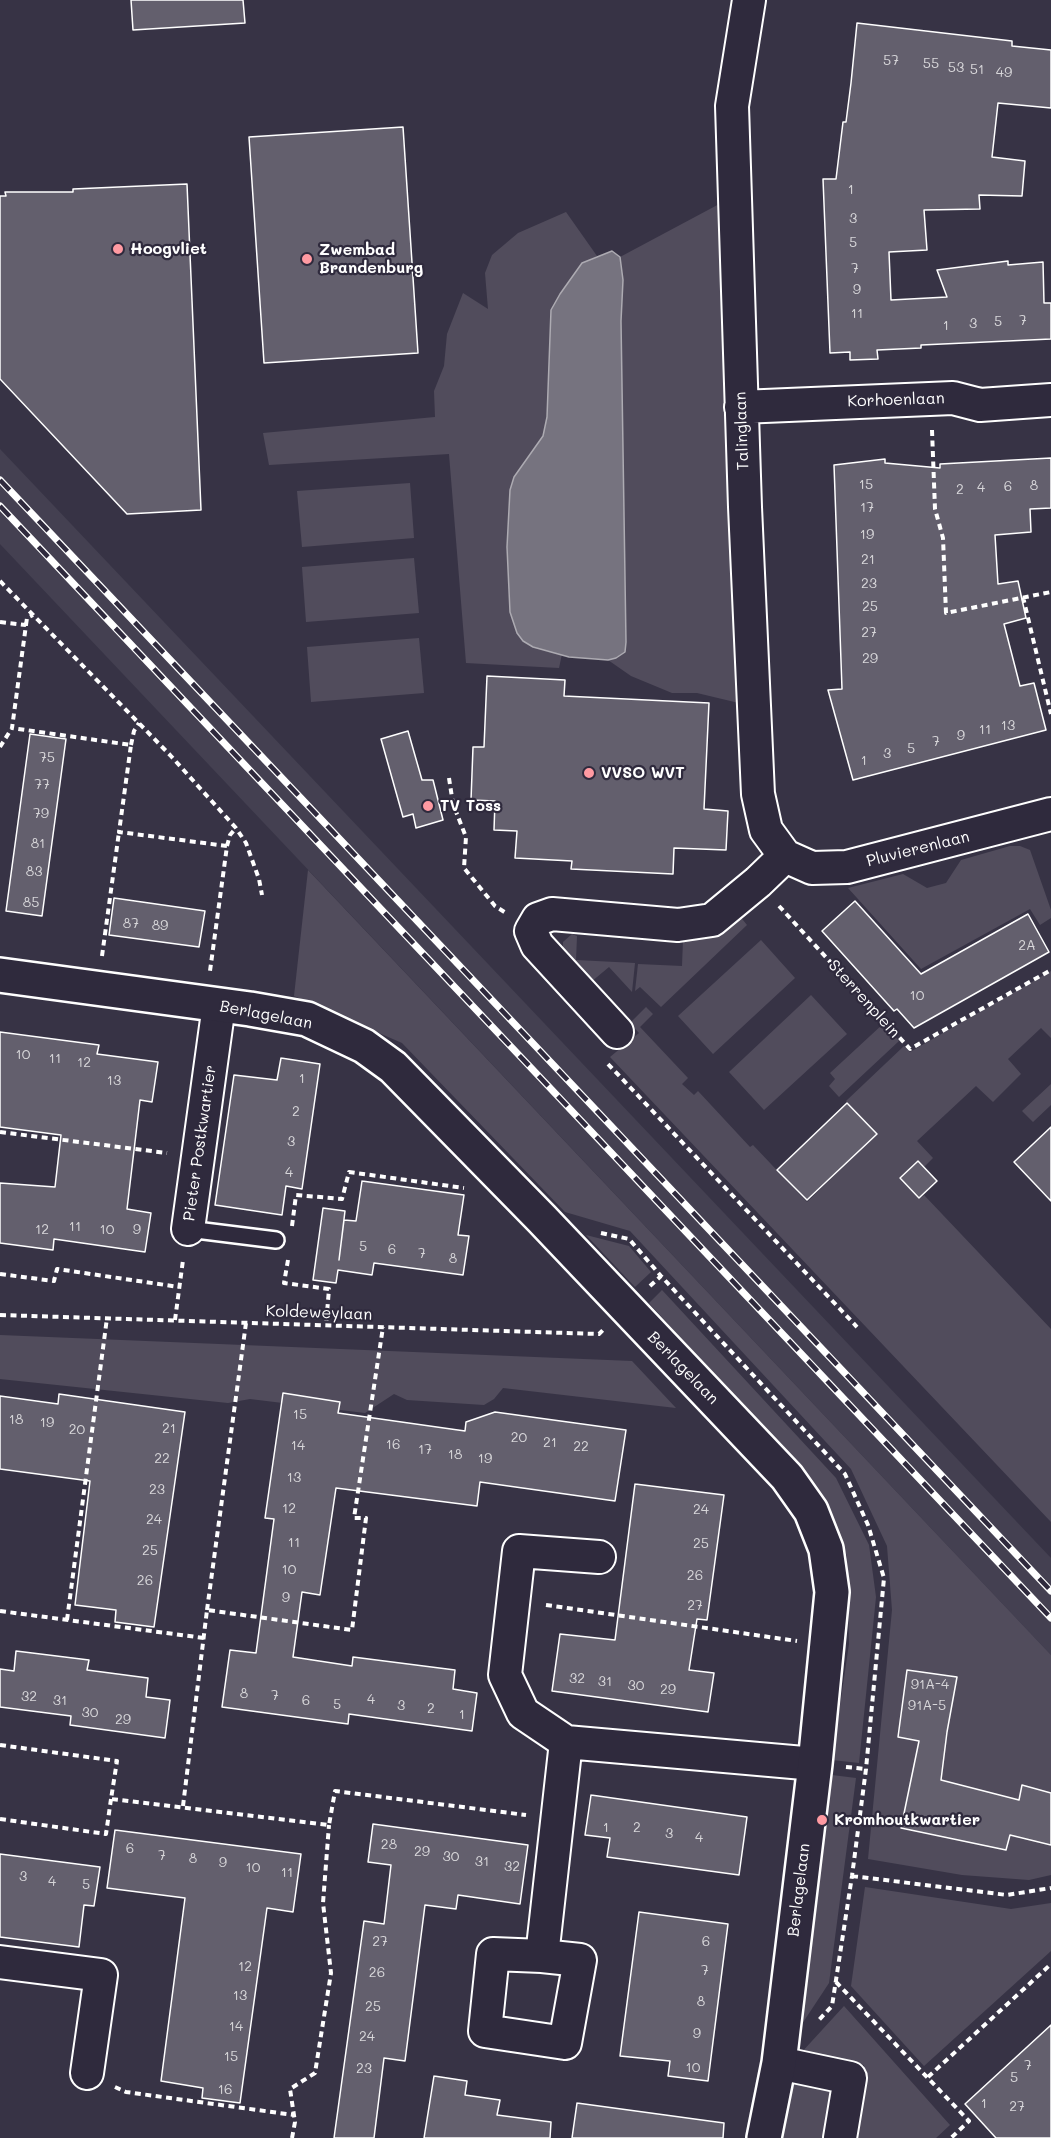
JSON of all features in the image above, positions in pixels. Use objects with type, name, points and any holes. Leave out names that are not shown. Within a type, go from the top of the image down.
[{"type":"street","name":"Talinglaan","points":[[749,0],[732,106],[741,407],[758,794],[766,830],[785,856]]},
{"type":"street","name":"Korhoenlaan","points":[[741,407],[953,398],[980,405],[1051,400]]},
{"type":"street","name":"Pluvierenlaan","points":[[785,856],[813,868],[847,867],[1050,816]]},
{"type":"street","points":[[617,1032],[537,945],[531,931],[538,919],[552,914],[678,925],[712,921],[785,856]]},
{"type":"street","name":"Berlagelaan","points":[[0,975],[307,1019],[364,1046],[393,1067],[498,1174],[787,1478],[810,1510],[826,1549],[832,1592],[815,1764],[779,2063],[764,2138]]},
{"type":"street","name":"Pieter Postkwartier","points":[[188,1229],[198,1157],[212,1004]]},
{"type":"street","points":[[599,1557],[519,1551],[505,1675],[523,1713],[566,1742],[815,1764]]},
{"type":"street","points":[[542,1956],[566,1742]]},
{"type":"street","points":[[0,1962],[101,1975],[87,2073]]},
{"type":"street","points":[[779,2063],[850,2078],[840,2138]]},
{"type":"lane","name":"Pieter Postkwartier","points":[[188,1229],[276,1240]]},
{"type":"path","points":[[930,399],[935,509],[943,538],[946,613],[1051,592]]},
{"type":"path","points":[[0,581],[170,755],[236,828],[246,843],[259,879],[262,895]]},
{"type":"path","points":[[1023,597],[1051,714]]},
{"type":"path","points":[[0,747],[12,728],[27,618],[34,615]]},
{"type":"path","points":[[0,622],[26,625]]},
{"type":"path","points":[[98,988],[131,745],[134,731],[139,723]]},
{"type":"path","points":[[12,728],[131,745]]},
{"type":"path","points":[[449,777],[453,804],[466,837],[464,868],[495,906],[531,931]]},
{"type":"path","points":[[212,1004],[227,846],[230,835],[236,828]]},
{"type":"path","points":[[119,832],[227,846]]},
{"type":"path","name":"Sterrenplein","points":[[758,882],[910,1049],[1051,970]]},
{"type":"path","points":[[617,1032],[605,1061],[857,1327]]},
{"type":"path","points":[[0,1132],[198,1157]]},
{"type":"path","points":[[291,1234],[296,1195],[342,1199],[349,1172],[465,1188],[498,1174]]},
{"type":"path","points":[[174,1320],[188,1229]]},
{"type":"path","points":[[288,1254],[284,1283],[329,1289],[326,1325]]},
{"type":"path","points":[[0,1274],[54,1281],[57,1269],[179,1287]]},
{"type":"path","name":"Koldeweylaan","points":[[0,1315],[599,1334],[626,1308]]},
{"type":"path","points":[[67,1620],[107,1318]]},
{"type":"path","points":[[183,1806],[246,1323]]},
{"type":"path","points":[[207,1610],[352,1630],[366,1518],[354,1518],[383,1327]]},
{"type":"path","points":[[514,1601],[827,1645]]},
{"type":"path","points":[[0,1611],[204,1638]]},
{"type":"path","points":[[0,1745],[117,1761],[106,1834],[0,1819]]},
{"type":"path","points":[[866,1769],[836,1981],[969,2121],[951,2138]]},
{"type":"path","points":[[292,2138],[294,2115],[290,2089],[315,2073],[331,1973],[323,1903],[329,1825],[336,1791],[556,1819]]},
{"type":"path","points":[[111,1798],[329,1825]]},
{"type":"path","points":[[852,1876],[1007,1895],[1051,1888]]},
{"type":"path","points":[[928,2077],[1051,1964]]},
{"type":"path","points":[[87,2073],[126,2092],[294,2115]]},
{"type":"shaded area","points":[[723,202],[743,704],[697,693],[672,693],[631,676],[608,660],[616,658],[626,642],[621,321],[623,280],[620,257]]},
{"type":"shaded area","points":[[566,212],[597,256],[582,263],[543,436],[514,477],[510,490],[507,547],[510,612],[517,633],[523,641],[533,647],[562,654],[559,668],[466,663],[449,454],[269,465],[263,433],[435,417],[434,391],[444,366],[447,334],[463,293],[488,309],[485,273],[492,255],[518,233]]},
{"type":"shaded area","points":[[612,251],[620,257],[623,280],[621,321],[626,642],[625,652],[608,660],[569,657],[533,647],[523,641],[517,633],[510,612],[507,547],[510,490],[514,477],[543,436],[547,417],[551,310],[582,263]]},
{"type":"shaded area","points":[[0,449],[1051,1558],[1051,1655],[0,544]]},
{"type":"shaded area","points":[[410,483],[414,538],[302,547],[297,491]]},
{"type":"shaded area","points":[[414,558],[419,613],[306,622],[302,567]]},
{"type":"shaded area","points":[[419,638],[424,693],[311,702],[307,647]]},
{"type":"shaded area","points":[[1010,846],[1020,846],[1030,850],[1051,910],[1051,918],[1040,925],[1030,909],[921,969],[848,888],[903,874],[927,888],[946,883],[961,860]]},
{"type":"shaded area","points":[[308,870],[1051,1655],[1051,1875],[1029,1880],[962,1875],[868,1859],[892,1610],[887,1546],[851,1469],[630,1231],[565,1212],[402,1043],[294,996]]},
{"type":"shaded area","points":[[739,915],[747,925],[661,1007],[640,987],[635,991],[638,964],[682,966],[683,940],[694,940],[714,934]]},
{"type":"shaded area","points":[[572,934],[577,936],[576,960],[635,963],[632,992],[609,967],[591,982],[563,950],[563,942]]},
{"type":"shaded area","points":[[761,940],[795,978],[713,1054],[678,1016]]},
{"type":"shaded area","points":[[1051,971],[1051,1038],[1041,1028],[1008,1059],[1021,1074],[993,1102],[976,1086],[917,1141],[933,1158],[924,1167],[917,1161],[899,1178],[919,1199],[924,1195],[1051,1329],[1051,1522],[610,1057],[639,1033],[630,1023],[646,1007],[653,1014],[640,1027],[688,1078],[682,1084],[694,1095],[698,1091],[750,1147],[753,1145],[807,1202],[877,1134],[846,1101],[904,1046],[910,1052]]},
{"type":"shaded area","points":[[811,995],[847,1034],[764,1110],[729,1072]]},
{"type":"shaded area","points":[[883,1024],[899,1041],[839,1097],[829,1086],[835,1079],[830,1073]]},
{"type":"shaded area","points":[[1051,1084],[1051,1105],[1033,1122],[1022,1111]]},
{"type":"shaded area","points":[[586,1235],[629,1246],[651,1272],[635,1287]]},
{"type":"shaded area","points":[[662,1290],[836,1478],[869,1545],[876,1597],[859,1763],[832,1760],[849,1644],[847,1556],[818,1489],[649,1303]]},
{"type":"shaded area","points":[[0,1335],[632,1361],[676,1408],[503,1388],[494,1399],[484,1405],[407,1400],[394,1394],[365,1413],[250,1399],[228,1403],[0,1379]]},
{"type":"shaded area","points":[[832,1775],[856,1778],[829,1983],[800,2027]]},
{"type":"shaded area","points":[[865,1887],[1011,1909],[1051,1903],[1051,1951],[924,2066],[851,1986]]},
{"type":"shaded area","points":[[844,2006],[950,2125],[936,2138],[850,2138],[864,2065],[801,2053]]},
{"type":"shaded area","points":[[791,2083],[835,2091],[827,2138],[782,2138]]},
{"type":"building","points":[[131,0],[243,0],[245,23],[133,30]]},
{"type":"building","points":[[857,23],[1012,41],[1012,46],[1051,50],[1051,108],[998,103],[992,157],[1025,161],[1022,196],[979,195],[980,209],[924,210],[927,250],[889,252],[891,300],[947,297],[937,270],[1008,261],[1008,265],[1043,262],[1044,303],[1051,303],[1051,339],[921,345],[921,348],[877,350],[878,359],[850,360],[850,352],[830,353],[823,179],[836,179],[843,122],[846,122]]},
{"type":"building","points":[[403,127],[418,353],[264,363],[249,137]]},
{"type":"building","points":[[187,184],[201,510],[127,514],[0,379],[0,196],[6,196],[5,192],[73,192],[73,189]]},
{"type":"building","points":[[1051,458],[1051,508],[1030,509],[1031,532],[995,535],[998,584],[1018,581],[1026,618],[1004,624],[1020,686],[1034,683],[1046,730],[853,780],[828,690],[842,689],[834,465],[885,459],[885,463],[940,468],[940,464]]},
{"type":"building","name":"VVSO WVT","points":[[487,676],[565,680],[564,696],[709,703],[704,809],[728,811],[726,850],[674,848],[673,874],[571,869],[572,861],[515,858],[517,831],[494,830],[495,801],[471,800],[473,747],[484,747]]},
{"type":"building","points":[[408,731],[422,780],[433,780],[443,820],[416,828],[413,814],[403,817],[381,739]]},
{"type":"building","points":[[30,734],[66,739],[42,916],[6,911]]},
{"type":"building","points":[[114,898],[205,911],[199,947],[109,935]]},
{"type":"building","points":[[855,901],[921,974],[1028,914],[1049,952],[914,1028],[897,1009],[894,1011],[822,931]]},
{"type":"building","points":[[0,1032],[99,1045],[97,1054],[158,1062],[152,1102],[140,1100],[127,1209],[151,1213],[145,1252],[54,1239],[53,1250],[0,1243],[0,1183],[55,1187],[61,1135],[0,1127]]},
{"type":"building","points":[[281,1058],[320,1064],[302,1189],[286,1186],[282,1215],[215,1205],[234,1075],[277,1080]]},
{"type":"building","points":[[847,1103],[877,1134],[807,1200],[777,1170]]},
{"type":"building","points":[[1051,1127],[1051,1201],[1014,1162]]},
{"type":"building","points":[[918,1161],[937,1181],[919,1198],[900,1178]]},
{"type":"building","points":[[362,1181],[464,1195],[458,1235],[469,1236],[463,1275],[374,1263],[372,1275],[338,1270],[336,1283],[313,1280],[323,1208],[345,1211],[339,1260],[344,1220],[356,1221]]},
{"type":"building","points":[[283,1393],[340,1402],[338,1413],[465,1431],[466,1422],[495,1412],[626,1430],[615,1501],[480,1482],[477,1506],[336,1488],[320,1595],[302,1592],[293,1657],[352,1666],[353,1657],[455,1670],[453,1689],[477,1693],[472,1731],[349,1714],[348,1724],[222,1707],[230,1650],[256,1653],[274,1519],[265,1518]]},
{"type":"building","points":[[59,1394],[185,1412],[154,1627],[115,1622],[116,1610],[75,1605],[90,1481],[0,1469],[0,1396],[58,1404]]},
{"type":"building","points":[[635,1484],[724,1495],[707,1620],[697,1619],[689,1670],[714,1673],[708,1712],[552,1691],[560,1634],[615,1640]]},
{"type":"building","points":[[16,1651],[89,1660],[87,1670],[148,1678],[146,1697],[170,1700],[165,1738],[70,1725],[71,1716],[0,1707],[0,1669],[14,1671]]},
{"type":"building","points":[[907,1670],[957,1677],[941,1780],[1019,1800],[1022,1785],[1051,1793],[1051,1845],[1010,1835],[1006,1850],[901,1828],[919,1741],[898,1737]]},
{"type":"building","points":[[591,1795],[747,1817],[739,1875],[607,1857],[610,1838],[585,1835]]},
{"type":"building","points":[[373,1824],[528,1845],[520,1904],[458,1895],[456,1909],[425,1905],[405,2061],[384,2058],[374,2138],[334,2138],[364,1921],[384,1924],[391,1865],[368,1862]]},
{"type":"building","points":[[115,1830],[301,1854],[293,1912],[267,1908],[240,2103],[202,2098],[203,2088],[161,2081],[185,1898],[107,1888]]},
{"type":"building","points":[[0,1854],[100,1867],[94,1906],[84,1905],[79,1947],[0,1937]]},
{"type":"building","points":[[639,1912],[728,1924],[708,2081],[668,2076],[670,2061],[620,2056]]},
{"type":"building","points":[[1051,2025],[1051,2138],[996,2138],[965,2104]]},
{"type":"building","points":[[434,2076],[467,2081],[465,2095],[500,2100],[497,2115],[551,2122],[550,2138],[424,2138]]},
{"type":"building","points":[[577,2103],[724,2123],[723,2138],[572,2138]]},
{"type":"railway","points":[[0,480],[1051,1591]]},
{"type":"railway","points":[[0,506],[1051,1618]]},
{"type":"place","name":"Hoogvliet","points":[[118,249]]},
{"type":"place","name":"Zwembad Brandenburg","points":[[307,259]]},
{"type":"place","name":"VVSO WVT","points":[[589,773]]},
{"type":"place","name":"TV Toss","points":[[428,806]]},
{"type":"place","name":"Kromhoutkwartier","points":[[822,1820]]}]
